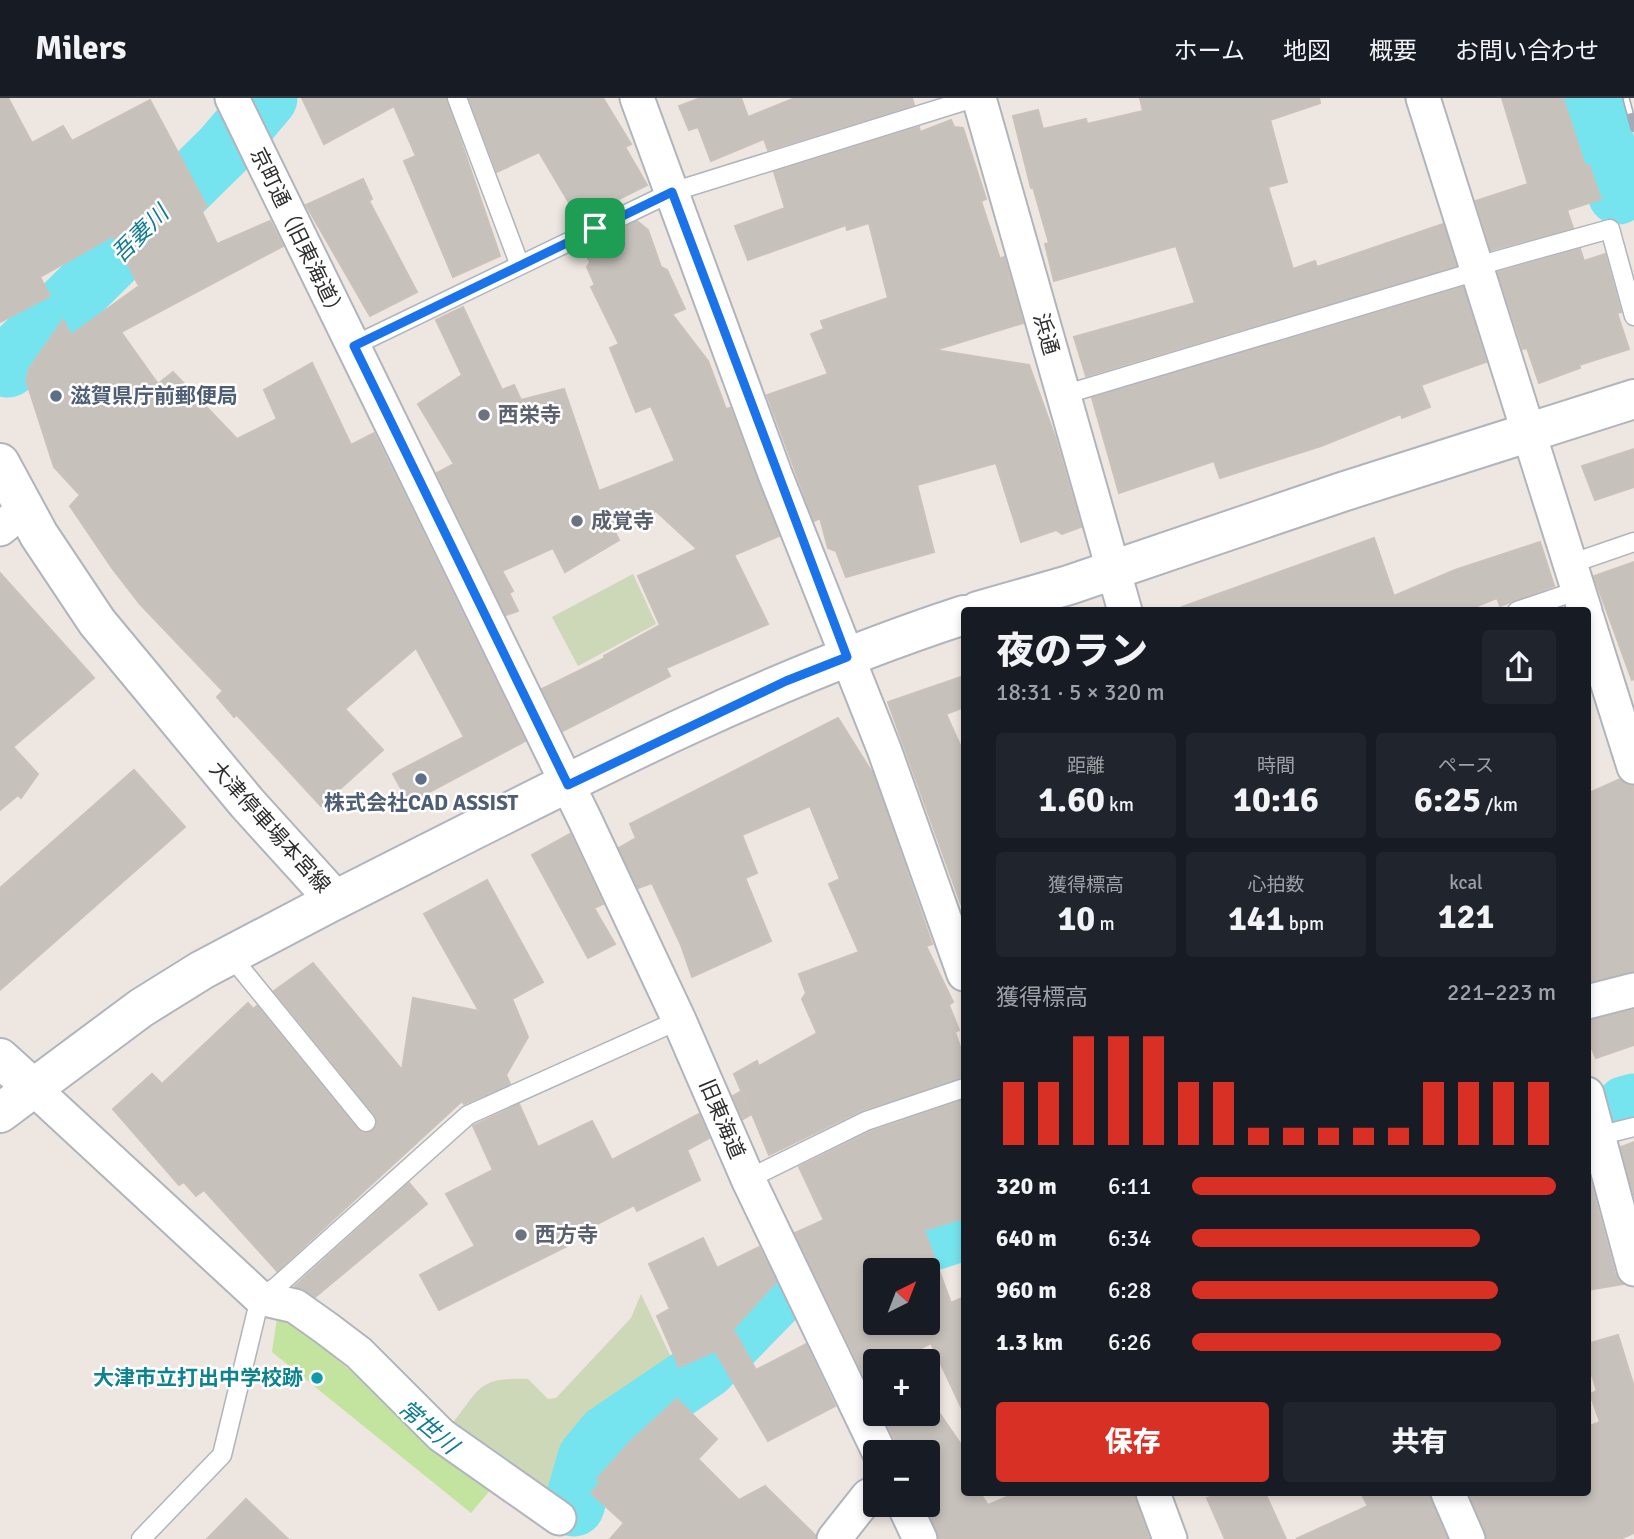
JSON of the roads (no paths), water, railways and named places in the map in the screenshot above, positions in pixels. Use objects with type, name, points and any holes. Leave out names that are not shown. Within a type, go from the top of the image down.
[{"type":"street","points":[[637,98],[847,657],[955,921],[961,956]]},
{"type":"street","name":"浜通","points":[[976,98],[1124,607]]},
{"type":"street","points":[[1423,98],[1580,596]]},
{"type":"street","name":"京町通（旧東海道）","points":[[241,117],[568,785]]},
{"type":"street","points":[[991,607],[1113,570],[1528,431],[1634,399]]},
{"type":"street","name":"大津停車場本宮線","points":[[0,463],[12,519],[75,592],[222,775],[335,900],[230,955],[141,1007],[0,1113]]},
{"type":"street","points":[[335,900],[786,681],[961,616]]},
{"type":"street","points":[[1591,630],[1633,761]]},
{"type":"street","name":"旧東海道","points":[[568,785],[679,1020],[748,1178],[873,1440]]},
{"type":"street","points":[[1591,1001],[1634,990]]},
{"type":"street","points":[[0,1058],[260,1298],[295,1306],[326,1328],[359,1353],[440,1435],[559,1518]]},
{"type":"street","points":[[1591,1112],[1634,1269]]},
{"type":"street","points":[[1154,1496],[1170,1539]]},
{"type":"street","points":[[1449,1496],[1468,1539]]},
{"type":"street","points":[[834,1539],[863,1502]]},
{"type":"street","points":[[910,1517],[920,1539]]},
{"type":"lane","points":[[457,98],[519,263]]},
{"type":"lane","points":[[354,346],[519,263],[672,192],[976,98]]},
{"type":"lane","points":[[1063,395],[1219,350],[1610,229],[1634,316]]},
{"type":"lane","points":[[1534,607],[1580,596],[1634,542]]},
{"type":"lane","points":[[230,955],[366,1122]]},
{"type":"lane","points":[[141,1539],[222,1455],[260,1298],[276,1287],[468,1115],[679,1020]]},
{"type":"lane","points":[[748,1178],[866,1121],[961,1089]]},
{"type":"lane","points":[[1591,1112],[1634,1127]]},
{"type":"waterway","name":"吾妻川","points":[[8,367],[15,355],[224,149],[267,98]]},
{"type":"waterway","name":"常世川","points":[[1592,98],[1618,194]]},
{"type":"waterway","name":"常世川","points":[[1626,1106],[1634,1104]]},
{"type":"waterway","name":"常世川","points":[[846,1251],[880,1238],[933,1240],[961,1231]]},
{"type":"waterway","name":"常世川","points":[[574,1506],[588,1458],[607,1435],[706,1368],[784,1288]]},
{"type":"railway","points":[[1626,98],[1634,128]]},
{"type":"place","name":"滋賀県庁前郵便局","points":[[56,396]]},
{"type":"place","name":"西栄寺","points":[[484,415]]},
{"type":"place","name":"成覚寺","points":[[577,521]]},
{"type":"place","name":"株式会社CAD ASSIST","points":[[421,779]]},
{"type":"place","name":"西方寺","points":[[521,1235]]},
{"type":"place","name":"大津市立打出中学校跡","points":[[317,1378]]}]
